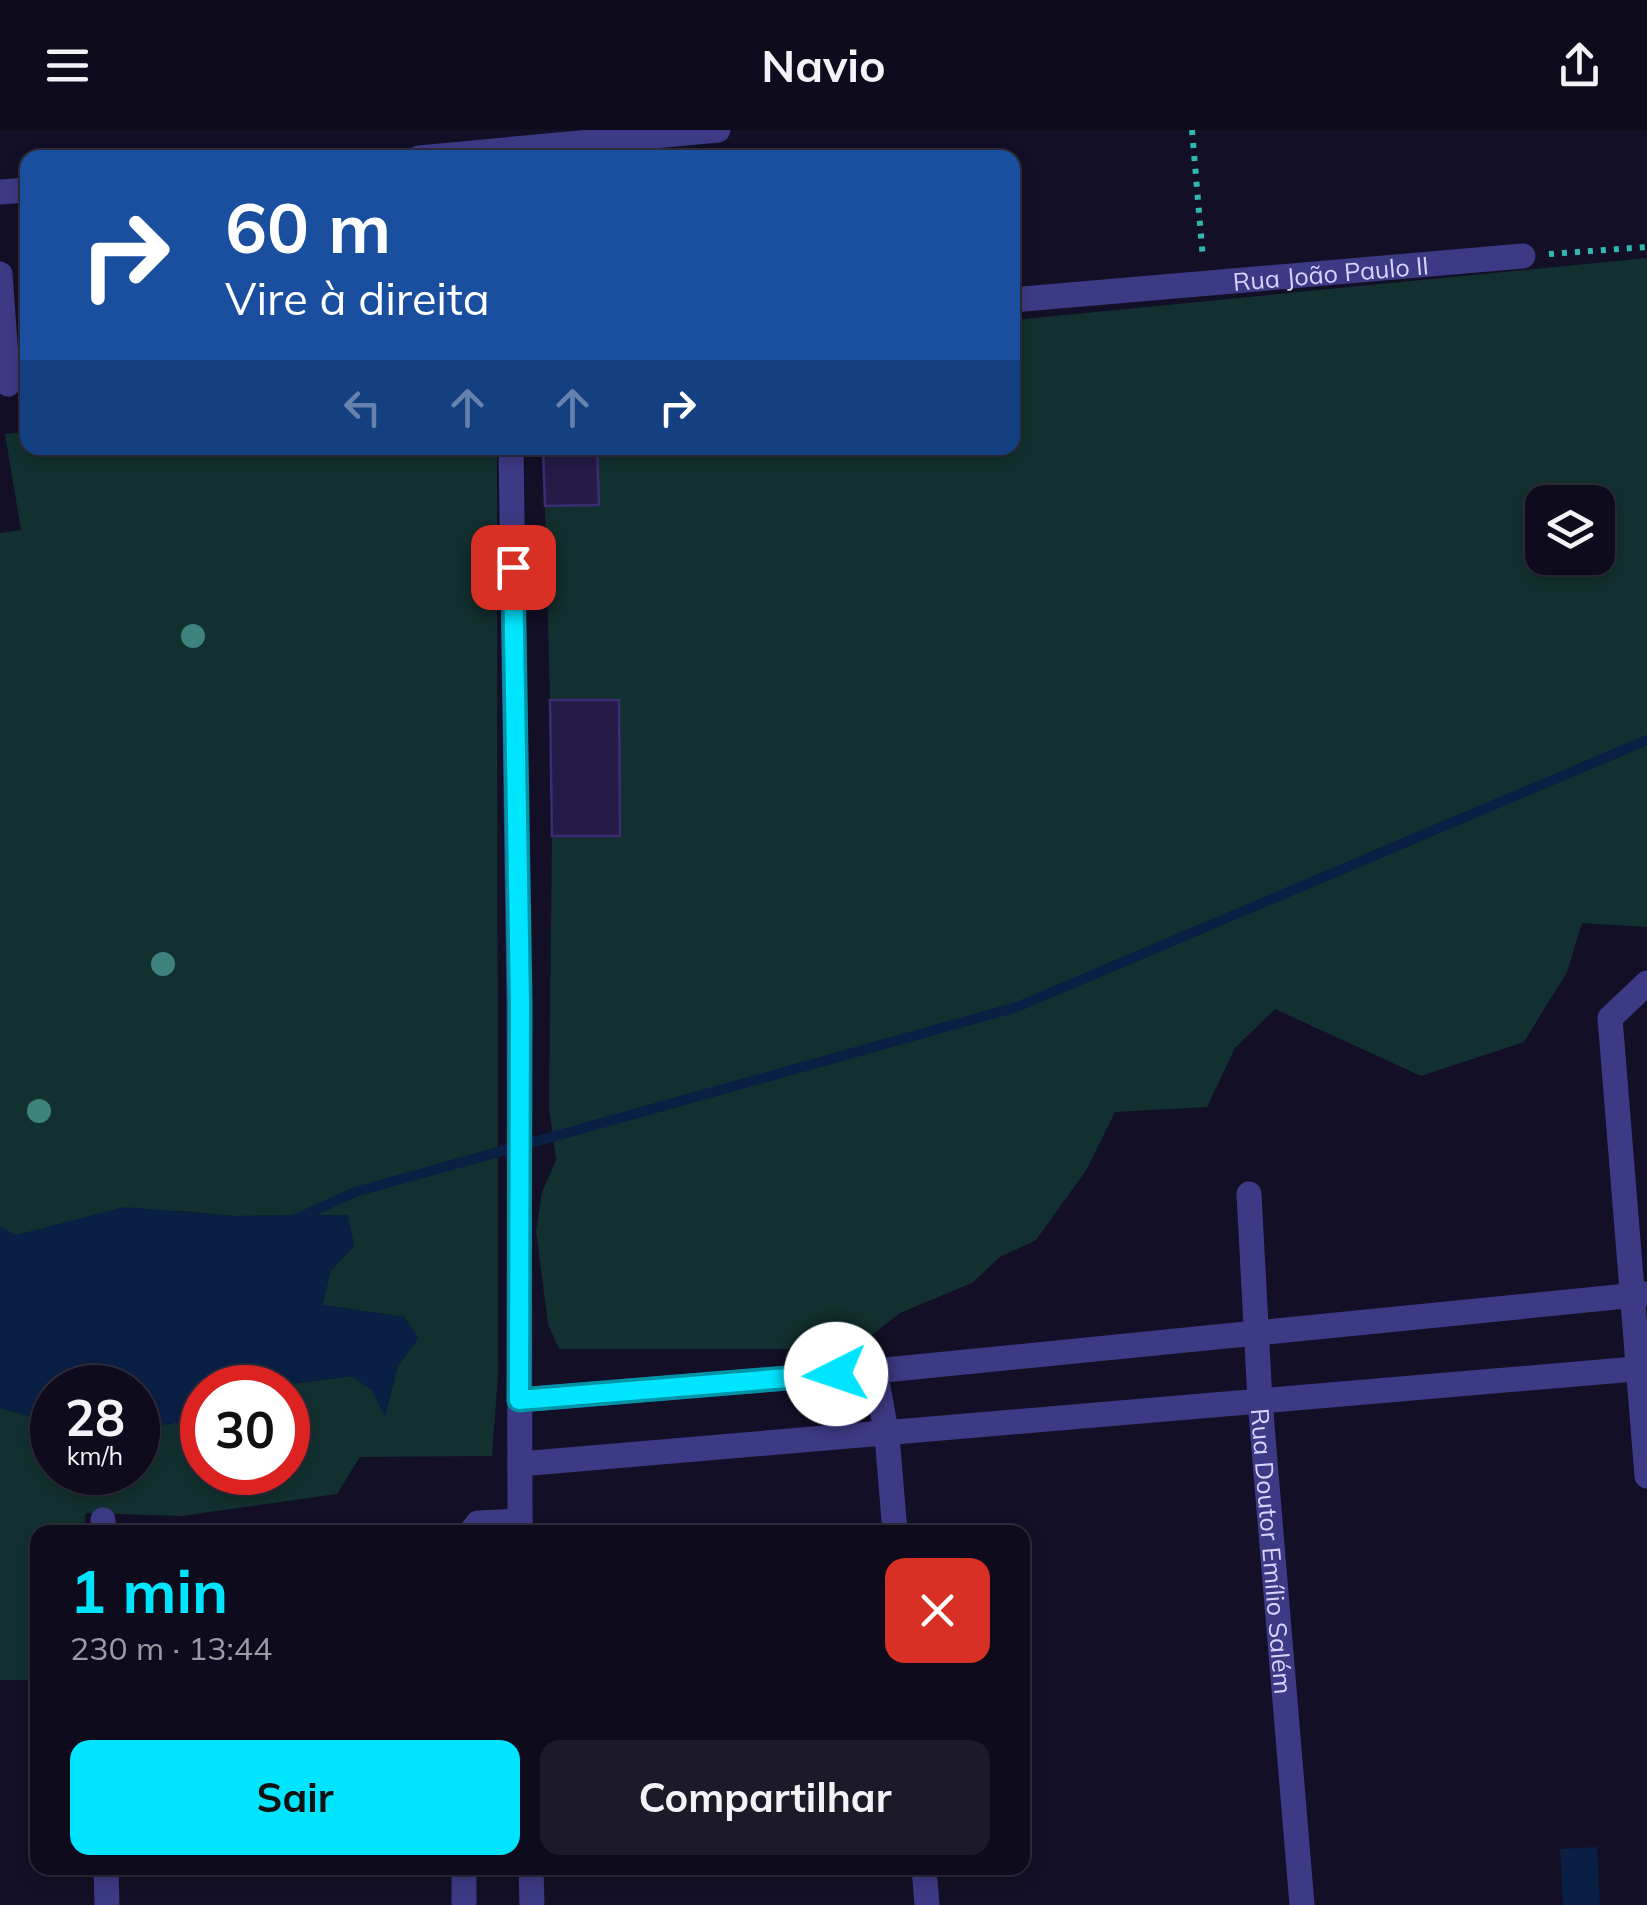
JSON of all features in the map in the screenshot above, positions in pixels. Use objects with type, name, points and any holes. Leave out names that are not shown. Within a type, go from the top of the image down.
[{"type":"street","points":[[543,150],[718,130]]},
{"type":"street","name":"Rua João Paulo II","points":[[1020,299],[1204,280],[1523,256]]},
{"type":"street","points":[[0,274],[12,384]]},
{"type":"street","points":[[511,455],[520,1525]]},
{"type":"street","points":[[1647,983],[1610,1018],[1639,1295],[1647,1476]]},
{"type":"street","name":"Rua Doutor Emílio Salém","points":[[1250,1194],[1260,1401],[1302,1905]]},
{"type":"street","points":[[519,1400],[875,1371],[1639,1295]]},
{"type":"street","points":[[520,1464],[887,1436],[1642,1369]]},
{"type":"street","points":[[875,1371],[887,1436],[893,1525]]},
{"type":"street","points":[[106,1875],[106,1905]]},
{"type":"street","points":[[464,1875],[464,1905]]},
{"type":"street","points":[[531,1875],[532,1905]]},
{"type":"street","points":[[925,1875],[928,1905]]},
{"type":"path","points":[[1192,130],[1204,280]]},
{"type":"path","points":[[1523,256],[1647,246]]},
{"type":"green space","points":[[1647,258],[1647,927],[1582,923],[1567,972],[1524,1042],[1421,1076],[1275,1009],[1235,1048],[1207,1107],[1115,1112],[1087,1169],[1036,1240],[1000,1257],[972,1283],[900,1313],[862,1343],[818,1349],[559,1349],[548,1324],[536,1231],[542,1192],[556,1160],[549,1107],[552,836],[620,835],[619,701],[550,700],[545,506],[599,505],[597,455],[1020,455],[1020,319]]},
{"type":"green space","points":[[20,433],[20,455],[497,455],[498,1374],[492,1456],[360,1457],[337,1494],[181,1516],[86,1513],[84,1525],[30,1525],[30,1680],[0,1680],[0,1408],[30,1416],[30,1495],[160,1495],[160,1425],[180,1422],[180,1495],[310,1495],[310,1382],[352,1376],[372,1390],[385,1415],[398,1366],[418,1338],[404,1317],[322,1305],[331,1270],[354,1246],[347,1215],[234,1216],[180,1211],[16,1235],[0,1227],[0,533],[21,530],[5,434]]},
{"type":"water","points":[[124,1207],[234,1216],[348,1215],[354,1246],[331,1270],[322,1305],[404,1317],[418,1338],[398,1366],[385,1417],[372,1390],[351,1376],[310,1382],[310,1365],[180,1365],[180,1422],[160,1425],[160,1365],[30,1365],[30,1416],[0,1408],[0,1227],[16,1235]]},
{"type":"water","points":[[1597,1847],[1600,1905],[1563,1905],[1560,1849]]},
{"type":"building","points":[[543,455],[597,455],[599,505],[545,506]]},
{"type":"building","points":[[550,700],[619,700],[620,836],[552,836]]},
{"type":"waterway","points":[[291,1221],[355,1192],[1017,1007],[1647,740]]},
{"type":"route","points":[[513,567],[520,1004],[519,1400],[836,1374]]}]
